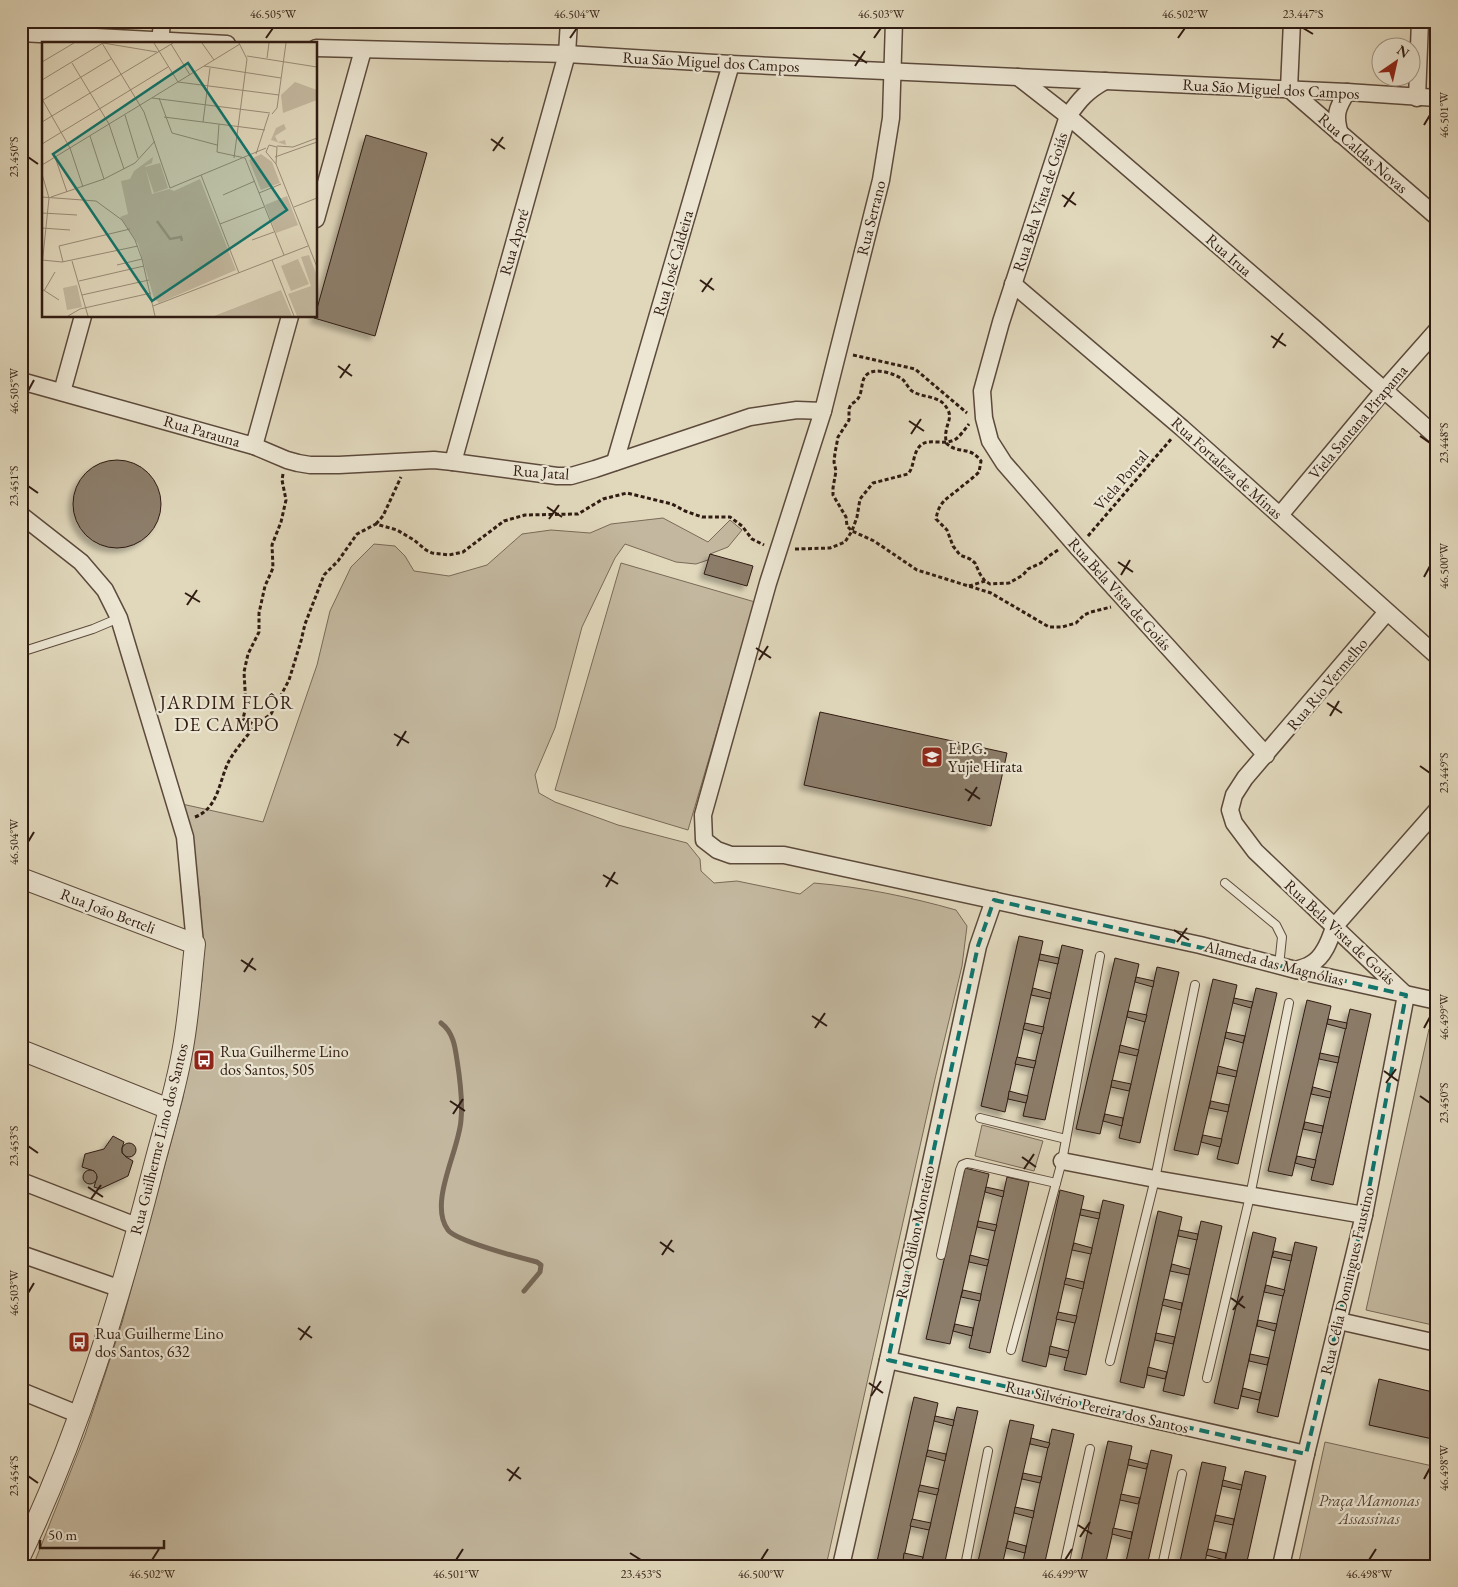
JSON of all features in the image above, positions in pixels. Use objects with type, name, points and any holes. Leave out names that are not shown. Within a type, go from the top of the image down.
[{"type":"street","points":[[21,33],[160,42],[162,21]]},
{"type":"street","name":"Rua Aporé","points":[[453,462],[567,54],[568,21]]},
{"type":"street","name":"Rua Serrano","points":[[779,548],[823,411],[881,180],[891,118],[894,21]]},
{"type":"street","points":[[1289,89],[1292,21]]},
{"type":"street","points":[[1417,98],[1420,21]]},
{"type":"street","name":"Rua São Miguel dos Campos","points":[[318,48],[567,54],[731,64],[1289,89],[1437,98]]},
{"type":"street","points":[[318,212],[363,50]]},
{"type":"street","name":"Rua José Caldeira","points":[[615,462],[731,64]]},
{"type":"street","name":"Rua Irua","points":[[1018,77],[1068,116],[1437,437]]},
{"type":"street","points":[[1068,116],[1080,99],[1091,89],[1105,81]]},
{"type":"street","name":"Rua Caldas Novas","points":[[1289,89],[1437,217]]},
{"type":"street","points":[[1340,134],[1336,122],[1336,112],[1347,92]]},
{"type":"street","name":"Rua Bela Vista de Goiás","points":[[1068,116],[1000,322],[982,392],[984,418],[990,441],[1004,463],[1075,544],[1266,755],[1234,795],[1230,810],[1234,822],[1255,851],[1406,994]]},
{"type":"street","name":"Rua Fortaleza de Minas","points":[[1013,284],[1182,428],[1437,656]]},
{"type":"street","points":[[62,392],[83,318]]},
{"type":"street","name":"Rua Parauna","points":[[21,381],[254,446],[289,318]]},
{"type":"street","name":"Viela Santana Pirapama","points":[[1280,515],[1384,390],[1437,330]]},
{"type":"street","name":"Rua Jatal","points":[[254,446],[287,460],[310,465],[409,461],[453,462],[557,476],[571,476],[750,418],[797,410],[823,411]]},
{"type":"street","name":"Rua Guilherme Lino dos Santos","points":[[21,515],[82,562],[106,590],[118,618],[181,820],[185,837],[195,944],[182,1053],[121,1289],[80,1415],[28,1525],[21,1556]]},
{"type":"street","name":"Alameda das Magnólias","points":[[779,548],[703,815],[704,840],[717,850],[731,855],[784,855],[1200,945],[1279,966],[1437,1001]]},
{"type":"street","name":"Rua Rio Vermelho","points":[[1266,755],[1387,612]]},
{"type":"street","points":[[1296,970],[1312,964],[1323,953],[1334,926],[1437,810]]},
{"type":"street","name":"Rua João Berteli","points":[[21,878],[195,944]]},
{"type":"street","name":"Rua Odilon Monteiro","points":[[841,1566],[978,946],[994,900]]},
{"type":"street","name":"Rua Célia Domingues Faustino","points":[[1281,1566],[1364,1215],[1406,994]]},
{"type":"street","points":[[21,1050],[169,1108]]},
{"type":"street","points":[[1062,1161],[1364,1215]]},
{"type":"street","points":[[21,1181],[138,1227]]},
{"type":"street","points":[[21,1254],[121,1289]]},
{"type":"street","points":[[1338,1322],[1437,1343]]},
{"type":"street","name":"Rua Silvério Pereira dos Santos","points":[[888,1360],[1306,1454]]},
{"type":"street","points":[[21,1391],[80,1415]]},
{"type":"lane","points":[[21,652],[93,629],[118,618]]},
{"type":"lane","points":[[1225,883],[1276,925],[1282,937],[1279,966]]},
{"type":"lane","points":[[1011,1350],[1062,1161],[1100,956]]},
{"type":"lane","points":[[1110,1361],[1155,1179],[1195,985]]},
{"type":"lane","points":[[1207,1378],[1250,1196],[1289,1003]]},
{"type":"lane","points":[[980,1118],[1066,1139]]},
{"type":"lane","points":[[942,1255],[962,1165],[967,1163],[973,1164],[1056,1183]]},
{"type":"lane","points":[[1064,1566],[1090,1449]]},
{"type":"lane","points":[[965,1566],[988,1451]]},
{"type":"lane","points":[[1162,1566],[1182,1474]]},
{"type":"path","points":[[838,351],[915,369],[973,418]]},
{"type":"path","points":[[946,443],[946,433],[950,417],[947,408],[939,399],[911,390],[901,378],[887,372],[877,371],[869,373],[863,383],[857,402],[851,404],[849,420],[841,431],[834,453],[836,471],[833,495],[846,518],[847,526],[852,531],[874,540],[918,570],[991,593],[1049,627],[1062,627],[1076,623],[1091,612],[1110,607],[1125,600]]},
{"type":"path","name":"Viela Pontal","points":[[969,586],[985,582],[1009,583],[1023,575],[1028,569],[1041,564],[1049,556],[1075,544],[1182,428]]},
{"type":"path","points":[[376,524],[397,530],[432,553],[449,555],[464,552],[504,522],[525,515],[578,514],[603,499],[627,493],[672,504],[685,511],[702,516],[730,517],[742,526],[752,539],[760,544],[779,548],[808,550],[830,548],[845,542],[852,531],[857,517],[860,498],[873,483],[908,474],[911,471],[917,450],[923,443],[946,443],[954,440],[962,433]]},
{"type":"path","points":[[946,443],[955,450],[969,452],[977,456],[981,461],[979,472],[941,504],[936,519],[947,530],[953,546],[960,555],[975,563],[985,582]]},
{"type":"path","points":[[255,726],[243,719],[246,706],[244,672],[248,654],[259,632],[259,613],[265,586],[273,568],[272,545],[281,522],[286,500],[282,480],[287,460]]},
{"type":"path","points":[[181,820],[201,814],[213,803],[229,760],[255,726],[271,714],[289,680],[305,624],[324,574],[338,561],[357,534],[376,524],[383,516],[387,504],[409,461]]},
{"type":"highlighted area","points":[[994,900],[1406,995],[1364,1215],[1306,1454],[888,1360],[978,946]]},
{"type":"green space","points":[[663,518],[708,542],[730,520],[742,530],[728,547],[710,554],[708,560],[696,564],[676,562],[625,544],[615,558],[582,627],[555,728],[535,775],[539,793],[555,802],[618,825],[687,843],[700,859],[701,871],[714,883],[737,881],[800,894],[814,883],[868,890],[956,910],[967,926],[962,966],[826,1566],[33,1566],[85,1435],[122,1323],[183,1098],[202,980],[200,897],[182,804],[263,822],[317,665],[330,611],[351,567],[374,544],[395,546],[405,556],[414,571],[449,576],[487,565],[522,534],[551,530],[590,533],[611,524]]},
{"type":"green space","points":[[621,563],[755,602],[688,830],[555,790]]},
{"type":"green space","points":[[1429,1029],[1437,1029],[1437,1326],[1366,1310]]},
{"type":"green space","points":[[982,1125],[1043,1141],[1034,1171],[975,1156]]},
{"type":"green space","name":"Praça Mamonas Assassinas","points":[[1325,1442],[1437,1467],[1437,1566],[1298,1566]]},
{"type":"building","points":[[366,135],[427,153],[375,336],[314,318],[318,318],[318,305]]},
{"type":"building","points":[[117,460],[134,463],[142,467],[154,479],[158,487],[161,504],[158,521],[154,529],[142,541],[134,545],[117,548],[100,545],[92,541],[80,529],[76,521],[73,504],[76,487],[80,479],[92,467],[100,463]]},
{"type":"building","points":[[710,554],[753,566],[747,586],[704,574]]},
{"type":"building","points":[[820,712],[1007,753],[991,826],[804,785]]},
{"type":"building","points":[[1019,936],[1043,941],[1005,1112],[981,1106]]},
{"type":"building","points":[[1062,945],[1083,950],[1045,1120],[1023,1116]]},
{"type":"building","points":[[1040,954],[1059,958],[1058,964],[1039,960]]},
{"type":"building","points":[[1115,958],[1139,964],[1100,1134],[1076,1129]]},
{"type":"building","points":[[1157,967],[1179,972],[1140,1143],[1119,1138]]},
{"type":"building","points":[[1136,977],[1154,981],[1153,987],[1135,982]]},
{"type":"building","points":[[1213,979],[1237,985],[1198,1155],[1174,1150]]},
{"type":"building","points":[[1033,988],[1051,993],[1050,999],[1031,995]]},
{"type":"building","points":[[1256,988],[1277,993],[1238,1164],[1217,1159]]},
{"type":"building","points":[[1234,998],[1253,1002],[1251,1008],[1233,1003]]},
{"type":"building","points":[[1307,1000],[1331,1006],[1292,1176],[1268,1171]]},
{"type":"building","points":[[1350,1009],[1371,1014],[1333,1185],[1311,1180]]},
{"type":"building","points":[[1128,1011],[1147,1015],[1145,1022],[1127,1017]]},
{"type":"building","points":[[1328,1019],[1347,1023],[1346,1029],[1327,1024]]},
{"type":"building","points":[[1025,1023],[1044,1027],[1042,1034],[1023,1029]]},
{"type":"building","points":[[1226,1032],[1245,1036],[1243,1043],[1225,1038]]},
{"type":"building","points":[[1120,1045],[1139,1050],[1137,1056],[1119,1052]]},
{"type":"building","points":[[1320,1053],[1339,1057],[1338,1063],[1319,1059]]},
{"type":"building","points":[[1017,1057],[1036,1061],[1034,1068],[1015,1064]]},
{"type":"building","points":[[1218,1066],[1237,1071],[1236,1077],[1217,1073]]},
{"type":"building","points":[[1112,1080],[1131,1084],[1129,1091],[1111,1087]]},
{"type":"building","points":[[1313,1087],[1331,1092],[1330,1098],[1311,1094]]},
{"type":"building","points":[[1009,1091],[1028,1096],[1026,1103],[1008,1099]]},
{"type":"building","points":[[1211,1101],[1229,1105],[1228,1112],[1209,1108]]},
{"type":"building","points":[[1105,1114],[1123,1118],[1122,1126],[1103,1121]]},
{"type":"building","points":[[1305,1122],[1323,1126],[1322,1133],[1303,1129]]},
{"type":"building","points":[[1203,1135],[1222,1139],[1220,1147],[1201,1142]]},
{"type":"building","points":[[113,1136],[124,1142],[122,1153],[133,1161],[128,1176],[100,1189],[94,1187],[97,1177],[94,1171],[82,1167],[85,1154],[104,1149]]},
{"type":"building","points":[[126,1143],[132,1143],[136,1150],[132,1157],[126,1157],[122,1153],[122,1147]]},
{"type":"building","points":[[1297,1156],[1316,1160],[1314,1168],[1295,1163]]},
{"type":"building","points":[[965,1168],[989,1174],[950,1344],[926,1339]]},
{"type":"building","points":[[90,1170],[95,1172],[97,1177],[95,1182],[90,1184],[85,1182],[83,1177],[85,1172]]},
{"type":"building","points":[[1007,1177],[1029,1182],[990,1353],[969,1348]]},
{"type":"building","points":[[986,1187],[1004,1191],[1003,1197],[985,1192]]},
{"type":"building","points":[[1060,1190],[1084,1196],[1046,1367],[1022,1361]]},
{"type":"building","points":[[1103,1200],[1124,1205],[1086,1375],[1064,1370]]},
{"type":"building","points":[[1081,1209],[1100,1213],[1099,1219],[1080,1215]]},
{"type":"building","points":[[1158,1211],[1182,1217],[1144,1388],[1120,1382]]},
{"type":"building","points":[[978,1221],[997,1225],[995,1231],[977,1227]]},
{"type":"building","points":[[1201,1221],[1222,1226],[1184,1396],[1163,1391]]},
{"type":"building","points":[[1179,1230],[1198,1234],[1197,1240],[1178,1236]]},
{"type":"building","points":[[1253,1232],[1276,1238],[1238,1409],[1214,1403]]},
{"type":"building","points":[[1295,1242],[1317,1247],[1278,1417],[1257,1412]]},
{"type":"building","points":[[1074,1243],[1092,1248],[1091,1254],[1072,1250]]},
{"type":"building","points":[[1274,1251],[1292,1255],[1291,1261],[1272,1257]]},
{"type":"building","points":[[970,1255],[989,1260],[987,1266],[969,1262]]},
{"type":"building","points":[[1172,1264],[1190,1269],[1189,1275],[1170,1271]]},
{"type":"building","points":[[1066,1278],[1084,1282],[1083,1289],[1064,1284]]},
{"type":"building","points":[[1266,1285],[1285,1290],[1283,1296],[1264,1292]]},
{"type":"building","points":[[963,1290],[981,1294],[980,1301],[961,1297]]},
{"type":"building","points":[[1164,1299],[1182,1303],[1181,1310],[1162,1305]]},
{"type":"building","points":[[1058,1312],[1077,1316],[1075,1323],[1056,1319]]},
{"type":"building","points":[[1258,1320],[1277,1324],[1275,1331],[1257,1326]]},
{"type":"building","points":[[955,1324],[973,1328],[972,1336],[953,1331]]},
{"type":"building","points":[[1156,1333],[1175,1337],[1173,1344],[1155,1340]]},
{"type":"building","points":[[1050,1346],[1069,1351],[1067,1358],[1049,1354]]},
{"type":"building","points":[[1250,1354],[1269,1358],[1267,1365],[1249,1361]]},
{"type":"building","points":[[1148,1367],[1167,1372],[1165,1379],[1147,1375]]},
{"type":"building","points":[[1379,1379],[1437,1393],[1437,1440],[1369,1425]]},
{"type":"building","points":[[1243,1388],[1261,1393],[1259,1400],[1241,1396]]},
{"type":"building","points":[[914,1397],[938,1403],[902,1566],[876,1566]]},
{"type":"building","points":[[957,1407],[978,1411],[944,1566],[921,1566]]},
{"type":"building","points":[[935,1416],[954,1420],[953,1426],[934,1421]]},
{"type":"building","points":[[1010,1420],[1034,1425],[1002,1566],[977,1566]]},
{"type":"building","points":[[1052,1429],[1074,1434],[1044,1566],[1022,1566]]},
{"type":"building","points":[[1031,1438],[1050,1443],[1048,1448],[1030,1444]]},
{"type":"building","points":[[1108,1441],[1132,1446],[1128,1465],[1105,1566],[1080,1566]]},
{"type":"building","points":[[928,1450],[946,1454],[945,1461],[926,1456]]},
{"type":"building","points":[[1151,1450],[1172,1455],[1147,1566],[1125,1566]]},
{"type":"building","points":[[1129,1459],[1148,1464],[1146,1469],[1128,1465]]},
{"type":"building","points":[[1202,1462],[1226,1467],[1222,1486],[1204,1566],[1179,1566]]},
{"type":"building","points":[[1245,1471],[1266,1476],[1246,1566],[1224,1566]]},
{"type":"building","points":[[1023,1473],[1042,1477],[1040,1483],[1022,1479]]},
{"type":"building","points":[[1223,1480],[1242,1485],[1241,1490],[1222,1486]]},
{"type":"building","points":[[920,1485],[939,1489],[937,1495],[918,1491]]},
{"type":"building","points":[[1121,1494],[1140,1498],[1138,1504],[1120,1500]]},
{"type":"building","points":[[1015,1507],[1034,1511],[1033,1518],[1014,1513]]},
{"type":"building","points":[[1216,1515],[1234,1519],[1233,1525],[1214,1521]]},
{"type":"building","points":[[912,1519],[931,1523],[929,1530],[910,1526]]},
{"type":"building","points":[[1113,1528],[1132,1532],[1131,1539],[1112,1534]]},
{"type":"building","points":[[1008,1541],[1026,1546],[1025,1553],[1006,1548]]},
{"type":"building","points":[[1208,1549],[1226,1553],[1225,1560],[1206,1555]]},
{"type":"building","points":[[904,1553],[923,1557],[921,1565],[903,1561]]},
{"type":"building","points":[[1106,1562],[1121,1566],[1105,1566]]},
{"type":"waterway","points":[[441,1023],[451,1035],[454,1045],[462,1105],[459,1133],[443,1192],[441,1206],[443,1219],[448,1230],[463,1239],[490,1249],[537,1262],[541,1265],[540,1272],[524,1291]]},
{"type":"place","name":"E.P.G. Yujie Hirata","points":[[932,757]]},
{"type":"place","name":"Rua Guilherme Lino dos Santos, 505","points":[[204,1060]]},
{"type":"place","name":"Rua Guilherme Lino dos Santos, 632","points":[[79,1342]]},
{"type":"district","name":"JARDIM FLÔR DE CAMPO","points":[[227,713]]}]
